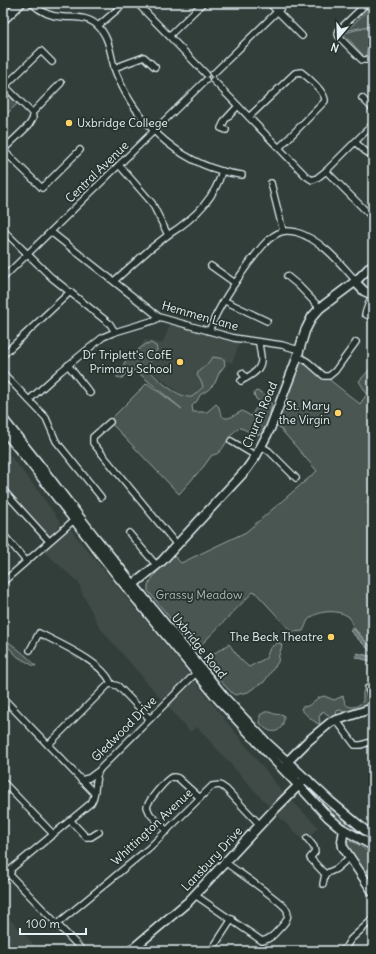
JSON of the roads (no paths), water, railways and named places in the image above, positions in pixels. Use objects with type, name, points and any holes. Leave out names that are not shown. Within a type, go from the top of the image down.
[{"type":"main road","points":[[4,18],[21,3]]},
{"type":"main road","name":"Church Road","points":[[131,586],[157,566],[178,545],[234,484],[256,456],[270,429],[307,326],[312,317],[320,308],[356,282],[373,264]]},
{"type":"main road","points":[[356,282],[364,291],[373,295]]},
{"type":"main road","points":[[3,420],[3,425]]},
{"type":"main road","name":"Uxbridge Road","points":[[3,420],[38,462],[131,586]]},
{"type":"main road","name":"Uxbridge Road","points":[[3,430],[28,459],[74,520],[131,586],[264,750],[328,816],[344,830],[373,846]]},
{"type":"main road","name":"Uxbridge Road","points":[[199,671],[287,762],[349,817],[373,836]]},
{"type":"main road","points":[[299,785],[287,762],[331,722],[373,708]]},
{"type":"main road","name":"Lansbury Drive","points":[[130,951],[195,895],[299,785],[308,780]]},
{"type":"main road","points":[[349,817],[348,824],[342,834],[342,843],[373,892]]},
{"type":"street","points":[[31,3],[46,13],[58,17],[83,18],[98,26],[108,42],[114,68],[130,101],[154,131],[186,157],[208,167],[242,175]]},
{"type":"street","points":[[98,26],[125,3]]},
{"type":"street","points":[[137,3],[206,74],[206,80],[210,82],[213,77],[286,3]]},
{"type":"street","points":[[170,36],[203,3]]},
{"type":"street","points":[[269,3],[302,36]]},
{"type":"street","points":[[366,3],[339,30],[338,34],[339,37],[362,60],[367,60],[373,55]]},
{"type":"street","points":[[52,62],[41,51],[4,85],[32,113],[33,117],[32,121],[3,150],[42,188],[80,150]]},
{"type":"street","points":[[114,68],[144,57],[155,67]]},
{"type":"street","points":[[206,74],[210,72],[238,106],[310,179],[315,179],[326,171],[373,124]]},
{"type":"street","points":[[249,117],[295,73],[301,72],[306,76],[324,95],[325,101],[279,148]]},
{"type":"street","name":"Central Avenue","points":[[3,278],[206,80]]},
{"type":"street","points":[[32,113],[61,83]]},
{"type":"street","points":[[362,98],[373,109]]},
{"type":"street","points":[[226,130],[221,128],[222,123],[238,106]]},
{"type":"street","points":[[355,142],[373,156]]},
{"type":"street","points":[[119,166],[152,203],[168,235]]},
{"type":"street","points":[[114,281],[150,249],[192,218],[206,203],[216,188],[222,171]]},
{"type":"street","points":[[326,171],[373,218]]},
{"type":"street","points":[[271,183],[283,231]]},
{"type":"street","points":[[3,230],[51,277],[108,322],[115,332]]},
{"type":"street","points":[[209,331],[235,283],[265,243],[274,235],[283,231],[298,233],[321,245],[356,282]]},
{"type":"street","name":"Hemmen Lane","points":[[51,232],[159,317],[241,340],[286,346],[298,353],[326,377],[335,371],[356,342]]},
{"type":"street","points":[[211,266],[235,283]]},
{"type":"street","points":[[287,276],[320,308]]},
{"type":"street","points":[[3,355],[70,292]]},
{"type":"street","points":[[373,295],[365,314],[373,318]]},
{"type":"street","points":[[225,301],[267,322]]},
{"type":"street","points":[[29,400],[101,338],[115,332],[155,320],[159,317]]},
{"type":"street","points":[[242,373],[243,380],[256,372],[260,366],[261,358],[259,342]]},
{"type":"street","points":[[68,365],[90,393]]},
{"type":"street","points":[[3,373],[46,418],[56,440],[101,497]]},
{"type":"street","points":[[110,422],[93,437],[93,443],[178,545]]},
{"type":"street","points":[[231,441],[256,456]]},
{"type":"street","points":[[261,446],[296,478]]},
{"type":"street","points":[[3,490],[49,541]]},
{"type":"street","points":[[3,582],[74,520]]},
{"type":"street","points":[[128,533],[157,566]]},
{"type":"street","points":[[3,534],[26,561]]},
{"type":"street","points":[[30,650],[38,633],[94,663],[108,676],[111,684]]},
{"type":"street","name":"Gledwood Drive","points":[[5,872],[91,803],[93,799],[97,772],[199,671]]},
{"type":"street","points":[[48,745],[108,685],[111,684],[118,686],[150,719]]},
{"type":"street","points":[[368,688],[373,701]]},
{"type":"street","points":[[3,698],[94,793]]},
{"type":"street","points":[[337,721],[354,745],[361,745],[373,740]]},
{"type":"street","points":[[81,780],[89,778],[97,772]]},
{"type":"street","points":[[167,831],[150,814],[147,807],[149,801],[169,779],[172,777],[178,778],[200,798]]},
{"type":"street","points":[[3,782],[53,834]]},
{"type":"street","name":"Whittington Avenue","points":[[57,924],[149,848],[212,786],[223,787],[260,825]]},
{"type":"street","points":[[70,820],[86,837],[91,837],[99,832]]},
{"type":"street","points":[[307,838],[314,847],[315,852],[310,858],[325,874]]},
{"type":"street","points":[[325,874],[336,869],[350,857]]},
{"type":"street","points":[[195,895],[262,941],[269,940],[286,922],[288,915],[286,908],[225,862]]},
{"type":"street","points":[[5,872],[83,951]]},
{"type":"street","points":[[323,884],[325,874]]},
{"type":"street","points":[[211,951],[232,919]]},
{"type":"street","points":[[343,951],[351,939],[373,919]]},
{"type":"place","name":"Uxbridge College","points":[[69,123]]},
{"type":"place","name":"Dr Triplett's CofE Primary School","points":[[180,362]]},
{"type":"place","name":"St. Mary the Virgin","points":[[338,413]]},
{"type":"place","name":"The Beck Theatre","points":[[331,637]]},
{"type":"park label","name":"Grassy Meadow","points":[[199,595]]}]
